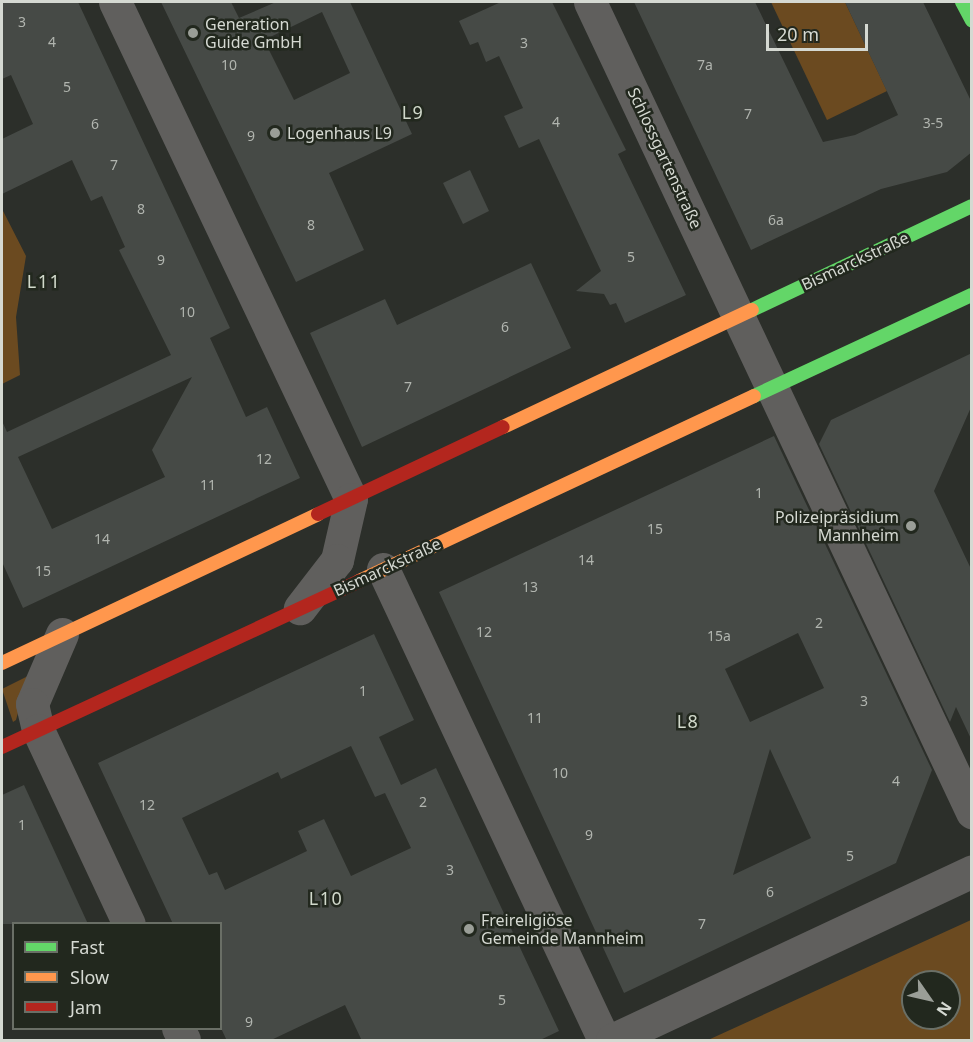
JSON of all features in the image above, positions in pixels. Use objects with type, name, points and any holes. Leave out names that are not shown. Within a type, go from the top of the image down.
[{"type":"main road","points":[[962,2],[972,21]]},
{"type":"main road","name":"Bismarckstraße","points":[[3,658],[62,634],[972,206]]},
{"type":"main road","name":"Bismarckstraße","points":[[2,747],[972,295]]},
{"type":"street","points":[[115,2],[351,499],[337,560],[300,608]]},
{"type":"street","name":"Schlossgartenstraße","points":[[590,2],[739,315]]},
{"type":"street","points":[[739,315],[972,812]]},
{"type":"street","points":[[383,569],[604,1041]]},
{"type":"street","points":[[62,634],[32,704],[38,730],[128,922]]},
{"type":"street","points":[[612,1041],[972,871]]},
{"type":"shaded area","points":[[771,2],[845,2],[887,91],[827,120]]},
{"type":"shaded area","points":[[2,209],[26,256],[16,317],[20,375],[2,384]]},
{"type":"shaded area","points":[[28,676],[16,720],[13,722],[2,689]]},
{"type":"shaded area","points":[[971,920],[971,1040],[708,1040]]},
{"type":"building","points":[[2,2],[78,2],[230,328],[210,338],[246,417],[267,407],[300,478],[23,608],[2,562],[2,421],[7,432],[171,355],[119,250],[125,247],[102,196],[91,201],[72,160],[2,194],[2,139],[33,124],[11,75],[2,79]],"holes":[[[192,377],[152,450],[165,477],[52,529],[18,457]]]},
{"type":"building","points":[[161,2],[231,2],[239,18],[276,2],[350,2],[412,134],[329,173],[364,250],[296,282]],"holes":[[[322,12],[350,73],[294,100],[264,40]]]},
{"type":"building","points":[[501,2],[552,2],[626,150],[618,154],[686,295],[625,323],[616,303],[610,305],[604,294],[576,291],[601,271],[539,139],[519,148],[504,116],[523,108],[499,56],[486,62],[478,42],[470,45],[459,21]]},
{"type":"building","points":[[634,2],[755,2],[823,142],[855,135],[898,115],[845,2],[923,2],[972,103],[972,152],[947,172],[881,189],[751,250]]},
{"type":"building","points":[[470,170],[489,211],[463,224],[443,183]]},
{"type":"building","points":[[531,263],[571,348],[362,447],[310,333],[385,299],[397,325]]},
{"type":"building","name":"Polizeipräsidium Mannheim","points":[[972,353],[972,405],[934,491],[972,571],[972,741],[956,707],[950,722],[819,444],[831,420]]},
{"type":"building","points":[[774,436],[932,770],[896,863],[624,993],[439,592]],"holes":[[[798,633],[824,688],[750,722],[725,669]],[[770,749],[811,838],[733,875]]]},
{"type":"building","points":[[374,634],[414,720],[379,737],[401,785],[436,768],[559,1031],[538,1041],[362,1041],[345,1005],[269,1041],[227,1041],[222,1030],[222,922],[172,922],[98,763]],"holes":[[[351,746],[375,797],[385,793],[411,848],[351,876],[324,819],[298,831],[307,851],[225,890],[217,872],[209,875],[182,818],[278,772],[281,779]]]},
{"type":"building","points":[[24,785],[87,922],[2,924],[2,795]]},
{"type":"traffic: fast","points":[[962,2],[972,21]]},
{"type":"traffic: fast","points":[[752,310],[972,206]]},
{"type":"traffic: fast","points":[[754,396],[972,295]]},
{"type":"traffic: slow","points":[[503,427],[752,310]]},
{"type":"traffic: slow","points":[[359,581],[754,396]]},
{"type":"traffic: slow","points":[[2,663],[318,514]]},
{"type":"traffic: jam","points":[[318,514],[503,427]]},
{"type":"traffic: jam","points":[[2,747],[359,581]]},
{"type":"place","name":"Generation Guide GmbH","points":[[193,33]]},
{"type":"place","name":"Logenhaus L9","points":[[275,133]]},
{"type":"place","name":"Polizeipräsidium Mannheim","points":[[911,526]]},
{"type":"place","name":"Freireligiöse Gemeinde Mannheim","points":[[469,929]]},
{"type":"district","name":"L9","points":[[413,112]]},
{"type":"district","name":"L11","points":[[44,281]]},
{"type":"district","name":"L8","points":[[688,721]]},
{"type":"district","name":"L10","points":[[326,898]]}]
